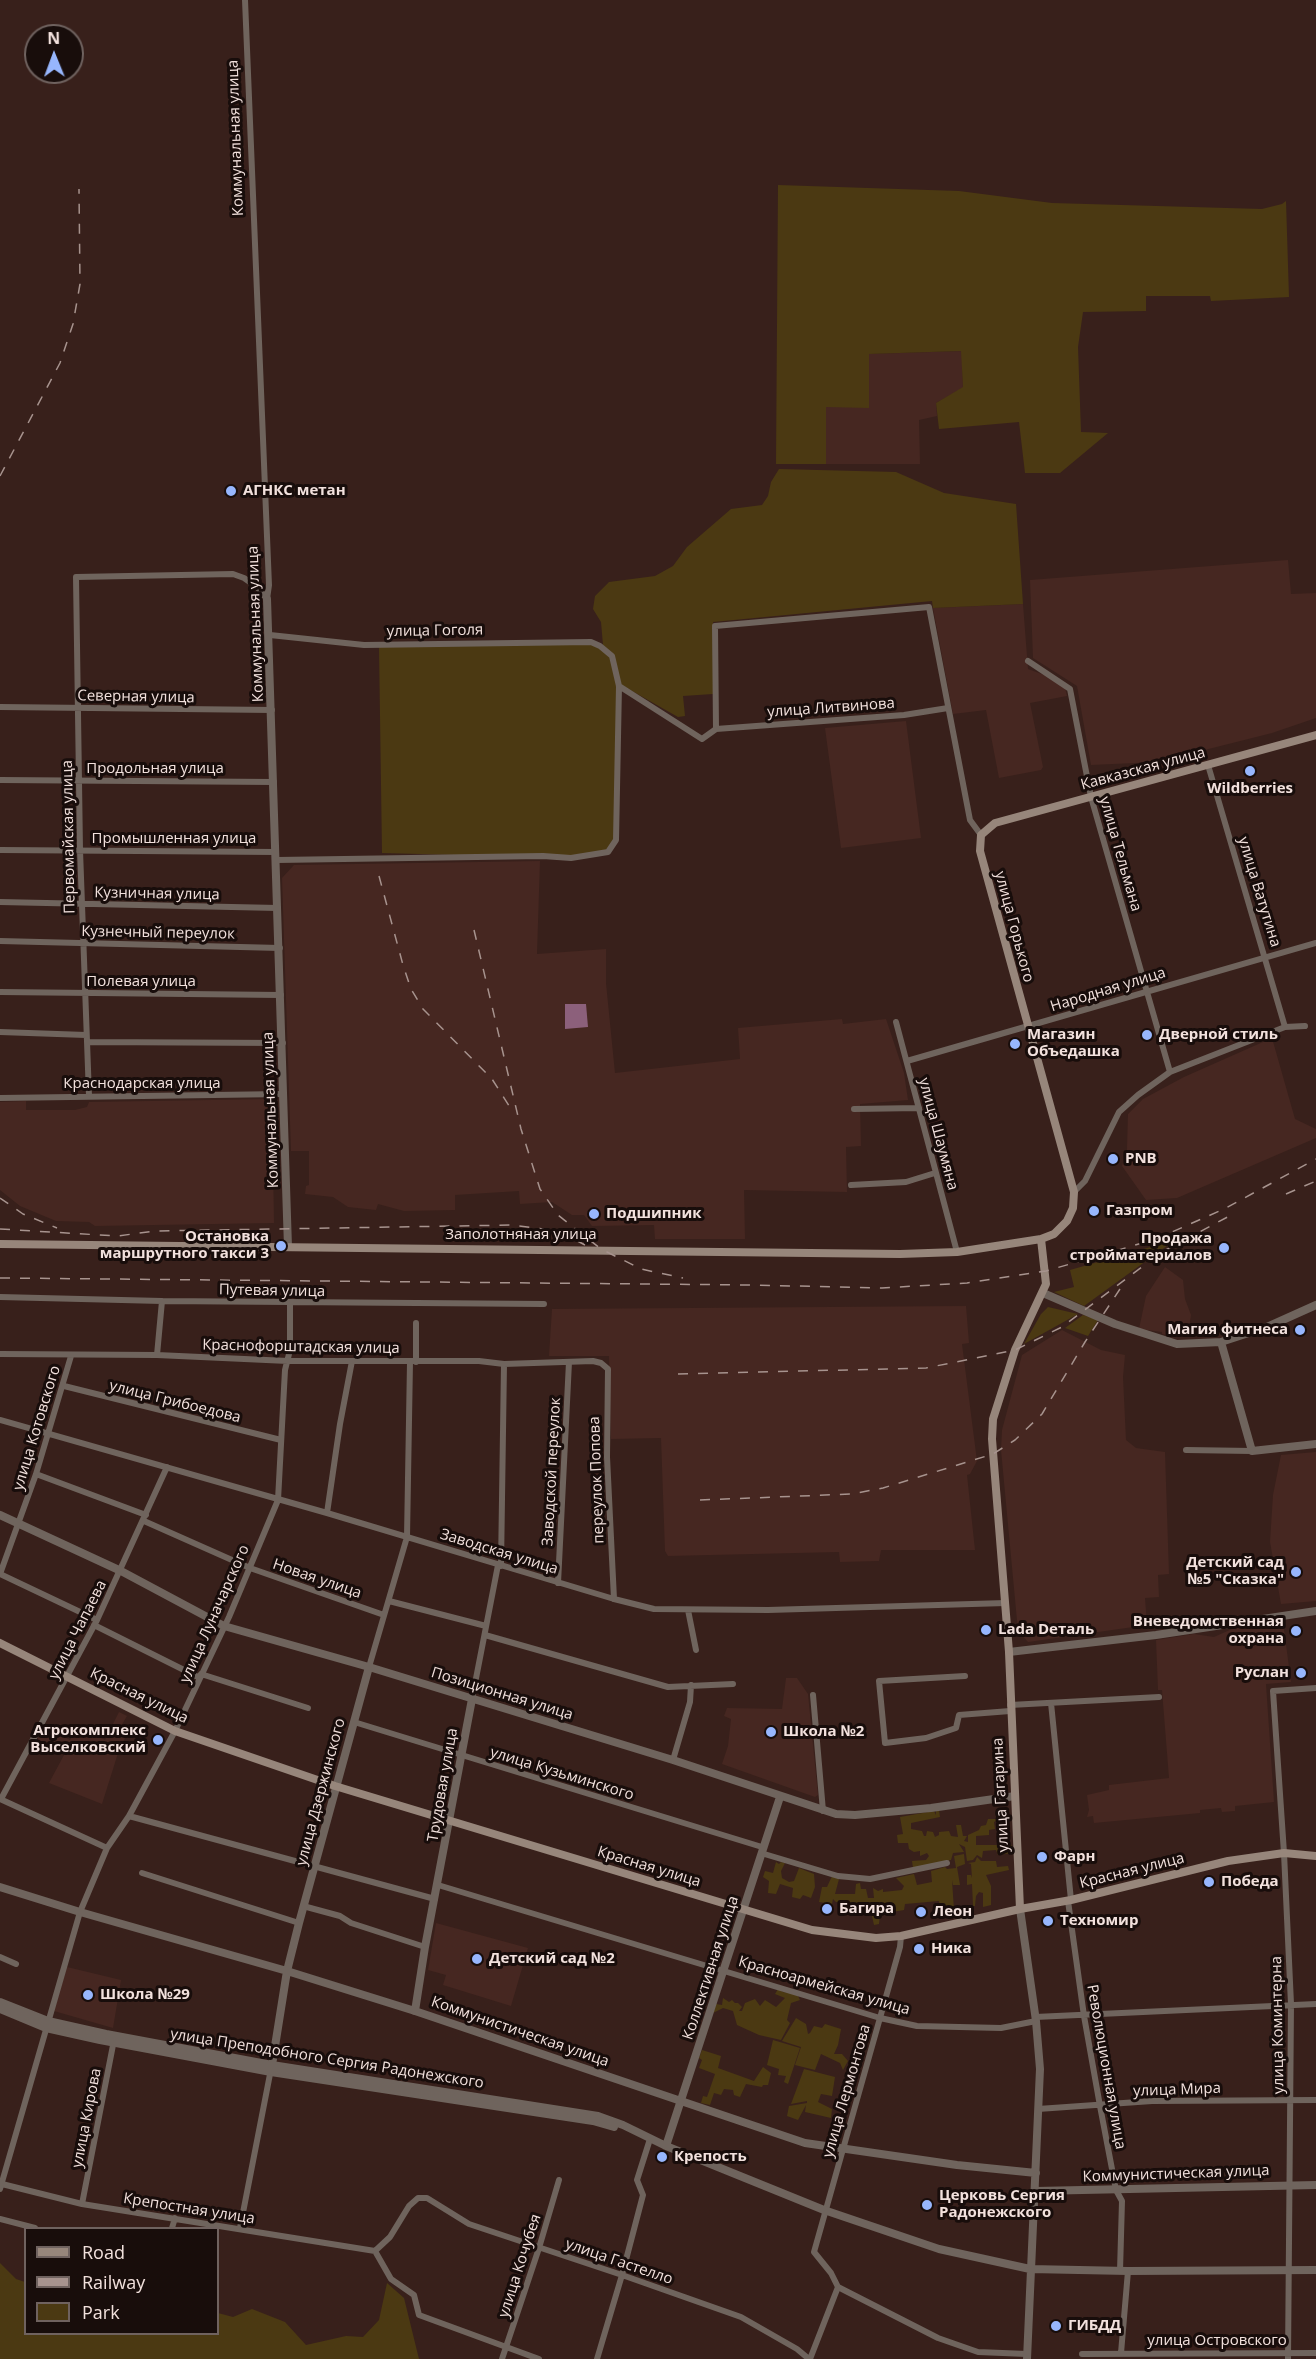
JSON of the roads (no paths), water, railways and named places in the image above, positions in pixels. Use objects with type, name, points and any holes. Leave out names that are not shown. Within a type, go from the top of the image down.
[{"type":"main road","name":"Кавказская улица","points":[[981,835],[995,823],[1316,735]]},
{"type":"main road","name":"улица Горького","points":[[981,835],[980,851],[1074,1192],[1073,1208],[1067,1221],[1054,1234],[1041,1239]]},
{"type":"main road","name":"Заполотняная улица","points":[[0,1244],[900,1254],[957,1252],[1041,1239]]},
{"type":"main road","name":"улица Гагарина","points":[[1020,1909],[1009,1652],[992,1446],[993,1419],[1016,1350],[1046,1284],[1041,1239]]},
{"type":"main road","name":"Красная улица","points":[[0,1642],[175,1731],[335,1786],[812,1930],[876,1938],[901,1936],[1069,1900],[1228,1861],[1284,1853],[1316,1856]]},
{"type":"street","name":"Коммунальная улица","points":[[244,0],[269,585],[267,599],[270,635],[288,1247]]},
{"type":"street","name":"Первомайская улица","points":[[88,1096],[83,993],[76,577],[233,574],[257,587],[267,599]]},
{"type":"street","name":"улица Горького","points":[[716,729],[715,626],[929,607],[970,820],[981,835]]},
{"type":"street","name":"улица Гоголя","points":[[270,635],[364,645],[576,641],[591,642],[600,646]]},
{"type":"street","name":"Промышленная улица","points":[[0,850],[277,856],[543,856],[571,858],[608,852],[616,840],[619,686],[612,656],[600,646]]},
{"type":"street","name":"улица Тельмана","points":[[1028,661],[1070,689],[1091,797],[1170,1072]]},
{"type":"street","name":"улица Литвинова","points":[[619,686],[702,739],[716,729],[904,715],[948,708]]},
{"type":"street","name":"Северная улица","points":[[0,707],[272,710]]},
{"type":"street","name":"улица Ватутина","points":[[1208,765],[1285,1027]]},
{"type":"street","name":"Продольная улица","points":[[0,780],[274,782]]},
{"type":"street","name":"Кузничная улица","points":[[0,902],[278,908]]},
{"type":"street","name":"Кузнечный переулок","points":[[0,941],[280,948]]},
{"type":"street","name":"Народная улица","points":[[907,1061],[1316,943]]},
{"type":"street","name":"Полевая улица","points":[[0,992],[281,995]]},
{"type":"street","name":"улица Шаумяна","points":[[896,1022],[957,1252]]},
{"type":"street","points":[[1074,1192],[1085,1181],[1119,1112],[1170,1072],[1285,1027],[1305,1026]]},
{"type":"street","points":[[0,1032],[86,1035]]},
{"type":"street","points":[[87,1042],[283,1043]]},
{"type":"street","name":"Краснодарская улица","points":[[0,1098],[284,1094]]},
{"type":"street","points":[[854,1108],[919,1108]]},
{"type":"street","points":[[850,1185],[906,1182],[935,1173]]},
{"type":"street","points":[[1042,1293],[1123,1327],[1177,1344],[1221,1342],[1267,1327],[1316,1305]]},
{"type":"street","name":"Путевая улица","points":[[0,1297],[290,1303],[544,1304]]},
{"type":"street","points":[[158,1356],[162,1301]]},
{"type":"street","name":"улица Луначарского","points":[[1,2187],[80,1912],[107,1848],[129,1816],[175,1731],[250,1568],[278,1500],[285,1371],[290,1350],[290,1303]]},
{"type":"street","name":"улица Дзержинского","points":[[240,2228],[272,2068],[287,1971],[335,1786],[407,1537],[416,1323]]},
{"type":"street","points":[[1221,1342],[1252,1451]]},
{"type":"street","name":"Краснофорштадская улица","points":[[0,1354],[158,1356],[288,1361],[479,1361],[504,1364],[592,1361],[601,1363]]},
{"type":"street","name":"улица Котовского","points":[[0,1574],[36,1474],[71,1356]]},
{"type":"street","points":[[327,1513],[352,1361]]},
{"type":"street","name":"Заводской переулок","points":[[558,1582],[569,1362]]},
{"type":"street","name":"переулок Попова","points":[[601,1363],[608,1369],[607,1457],[614,1599]]},
{"type":"street","name":"Трудовая улица","points":[[415,2011],[472,1699],[500,1566],[504,1364]]},
{"type":"street","name":"улица Грибоедова","points":[[63,1386],[281,1440]]},
{"type":"street","name":"Заводская улица","points":[[0,1420],[654,1609],[1006,1603]]},
{"type":"street","points":[[1186,1450],[1252,1451],[1316,1444]]},
{"type":"street","name":"улица Чапаева","points":[[0,1799],[96,1623],[167,1467]]},
{"type":"street","name":"Новая улица","points":[[36,1474],[145,1518],[250,1568],[384,1615]]},
{"type":"street","name":"Позиционная улица","points":[[0,1515],[121,1571],[224,1626],[369,1666],[673,1760],[823,1811],[855,1815],[931,1808],[1015,1796]]},
{"type":"street","points":[[0,1574],[200,1676],[308,1708]]},
{"type":"street","points":[[389,1601],[486,1626]]},
{"type":"street","points":[[688,1610],[696,1650]]},
{"type":"street","points":[[1009,1652],[1156,1635],[1316,1611]]},
{"type":"street","points":[[485,1635],[668,1687],[733,1684]]},
{"type":"street","points":[[965,1676],[879,1681],[885,1743],[926,1738],[956,1728],[959,1715],[1051,1703],[1159,1697]]},
{"type":"street","points":[[673,1760],[690,1702],[691,1685]]},
{"type":"street","name":"улица Коминтерна","points":[[1288,2356],[1291,2004],[1273,1691],[1316,1688]]},
{"type":"street","points":[[813,1695],[823,1811]]},
{"type":"street","name":"Революционная улица","points":[[1051,1703],[1069,1900],[1084,2016],[1116,2190],[1122,2201],[1124,2271],[1118,2355]]},
{"type":"street","name":"улица Кузьминского","points":[[354,1722],[838,1876],[870,1879],[947,1863]]},
{"type":"street","name":"Коллективная улица","points":[[666,2146],[780,1797]]},
{"type":"street","points":[[0,1799],[107,1848]]},
{"type":"street","points":[[129,1816],[435,1899]]},
{"type":"street","points":[[142,1873],[299,1923]]},
{"type":"street","name":"Красноармейская улица","points":[[438,1885],[880,2018],[918,2026],[1001,2028],[1036,2019],[1316,2004]]},
{"type":"street","name":"Коммунистическая улица","points":[[0,1887],[415,2011],[805,2143],[957,2165],[1036,2173]]},
{"type":"street","points":[[303,1906],[340,1916],[351,1923],[425,1947]]},
{"type":"street","name":"улица Гагарина","points":[[1020,1909],[1036,2019],[1040,2069],[1027,2357]]},
{"type":"street","name":"улица Лермонтова","points":[[838,2287],[831,2273],[814,2252],[900,1947],[901,1936]]},
{"type":"street","points":[[0,1957],[16,1964]]},
{"type":"street","name":"улица Преподобного Сергия Радонежского","points":[[0,2002],[47,2024]]},
{"type":"street","name":"улица Преподобного Сергия Радонежского","points":[[0,2009],[47,2024],[114,2040],[272,2068],[598,2116],[824,2211],[939,2249],[1030,2269],[1316,2270]]},
{"type":"street","name":"улица Кирова","points":[[82,2204],[114,2040]]},
{"type":"street","name":"улица Мира","points":[[1038,2109],[1152,2102],[1316,2100]]},
{"type":"street","points":[[597,2359],[643,2195],[637,2180],[650,2139]]},
{"type":"street","name":"улица Кочубея","points":[[502,2359],[559,2180]]},
{"type":"street","name":"Коммунистическая улица","points":[[1036,2191],[1316,2185]]},
{"type":"street","name":"Крепостная улица","points":[[1,2187],[82,2204],[375,2251]]},
{"type":"street","name":"улица Гастелло","points":[[375,2251],[390,2237],[409,2206],[418,2198],[427,2198],[469,2224],[622,2274],[741,2317],[810,2359]]},
{"type":"street","points":[[173,2227],[175,2218]]},
{"type":"street","points":[[0,2219],[28,2227]]},
{"type":"street","points":[[375,2251],[391,2279],[414,2295],[419,2315],[539,2359]]},
{"type":"street","points":[[810,2359],[838,2287],[938,2338],[978,2352],[1027,2357]]},
{"type":"street","name":"улица Островского","points":[[1082,2354],[1288,2356],[1316,2353]]},
{"type":"railway","points":[[0,476],[60,363],[73,324],[80,284],[79,189]]},
{"type":"railway","points":[[379,876],[411,989],[423,1009],[492,1079],[513,1112]]},
{"type":"railway","points":[[474,930],[521,1129],[540,1189],[558,1215],[601,1249],[641,1269],[683,1278]]},
{"type":"railway","points":[[0,1278],[882,1288],[967,1283],[1046,1271],[1156,1239],[1224,1209],[1316,1159]]},
{"type":"railway","points":[[1286,1194],[1316,1181]]},
{"type":"railway","points":[[0,1198],[23,1214],[57,1228]]},
{"type":"railway","points":[[678,1374],[926,1368],[1015,1350],[1062,1327],[1162,1252],[1235,1213]]},
{"type":"railway","points":[[0,1229],[117,1236],[156,1231],[512,1225],[544,1229],[585,1245]]},
{"type":"railway","points":[[700,1500],[852,1494],[883,1488],[993,1454],[1015,1440],[1042,1414],[1120,1289]]},
{"type":"place","name":"АГНКС метан","points":[[231,491]]},
{"type":"place","name":"Wildberries","points":[[1250,771]]},
{"type":"place","name":"Дверной стиль","points":[[1147,1035]]},
{"type":"place","name":"Магазин Объедашка","points":[[1015,1044]]},
{"type":"place","name":"PNB","points":[[1113,1159]]},
{"type":"place","name":"Газпром","points":[[1094,1211]]},
{"type":"place","name":"Подшипник","points":[[594,1214]]},
{"type":"place","name":"Остановка маршрутного такси 3","points":[[281,1246]]},
{"type":"place","name":"Продажа стройматериалов","points":[[1224,1248]]},
{"type":"place","name":"Магия фитнеса","points":[[1300,1330]]},
{"type":"place","name":"Детский сад №5 \"Сказка\"","points":[[1296,1572]]},
{"type":"place","name":"Lada Dеталь","points":[[986,1630]]},
{"type":"place","name":"Вневедомственная охрана","points":[[1296,1631]]},
{"type":"place","name":"Руслан","points":[[1301,1673]]},
{"type":"place","name":"Школа №2","points":[[771,1732]]},
{"type":"place","name":"Агрокомплекс Выселковский","points":[[158,1740]]},
{"type":"place","name":"Фарн","points":[[1042,1857]]},
{"type":"place","name":"Победа","points":[[1209,1882]]},
{"type":"place","name":"Багира","points":[[827,1909]]},
{"type":"place","name":"Леон","points":[[921,1912]]},
{"type":"place","name":"Техномир","points":[[1048,1921]]},
{"type":"place","name":"Ника","points":[[919,1949]]},
{"type":"place","name":"Детский сад №2","points":[[477,1959]]},
{"type":"place","name":"Школа №29","points":[[88,1995]]},
{"type":"place","name":"Крепость","points":[[662,2157]]},
{"type":"place","name":"Церковь Сергия Радонежского","points":[[927,2205]]},
{"type":"place","name":"ГИБДД","points":[[1056,2326]]}]
